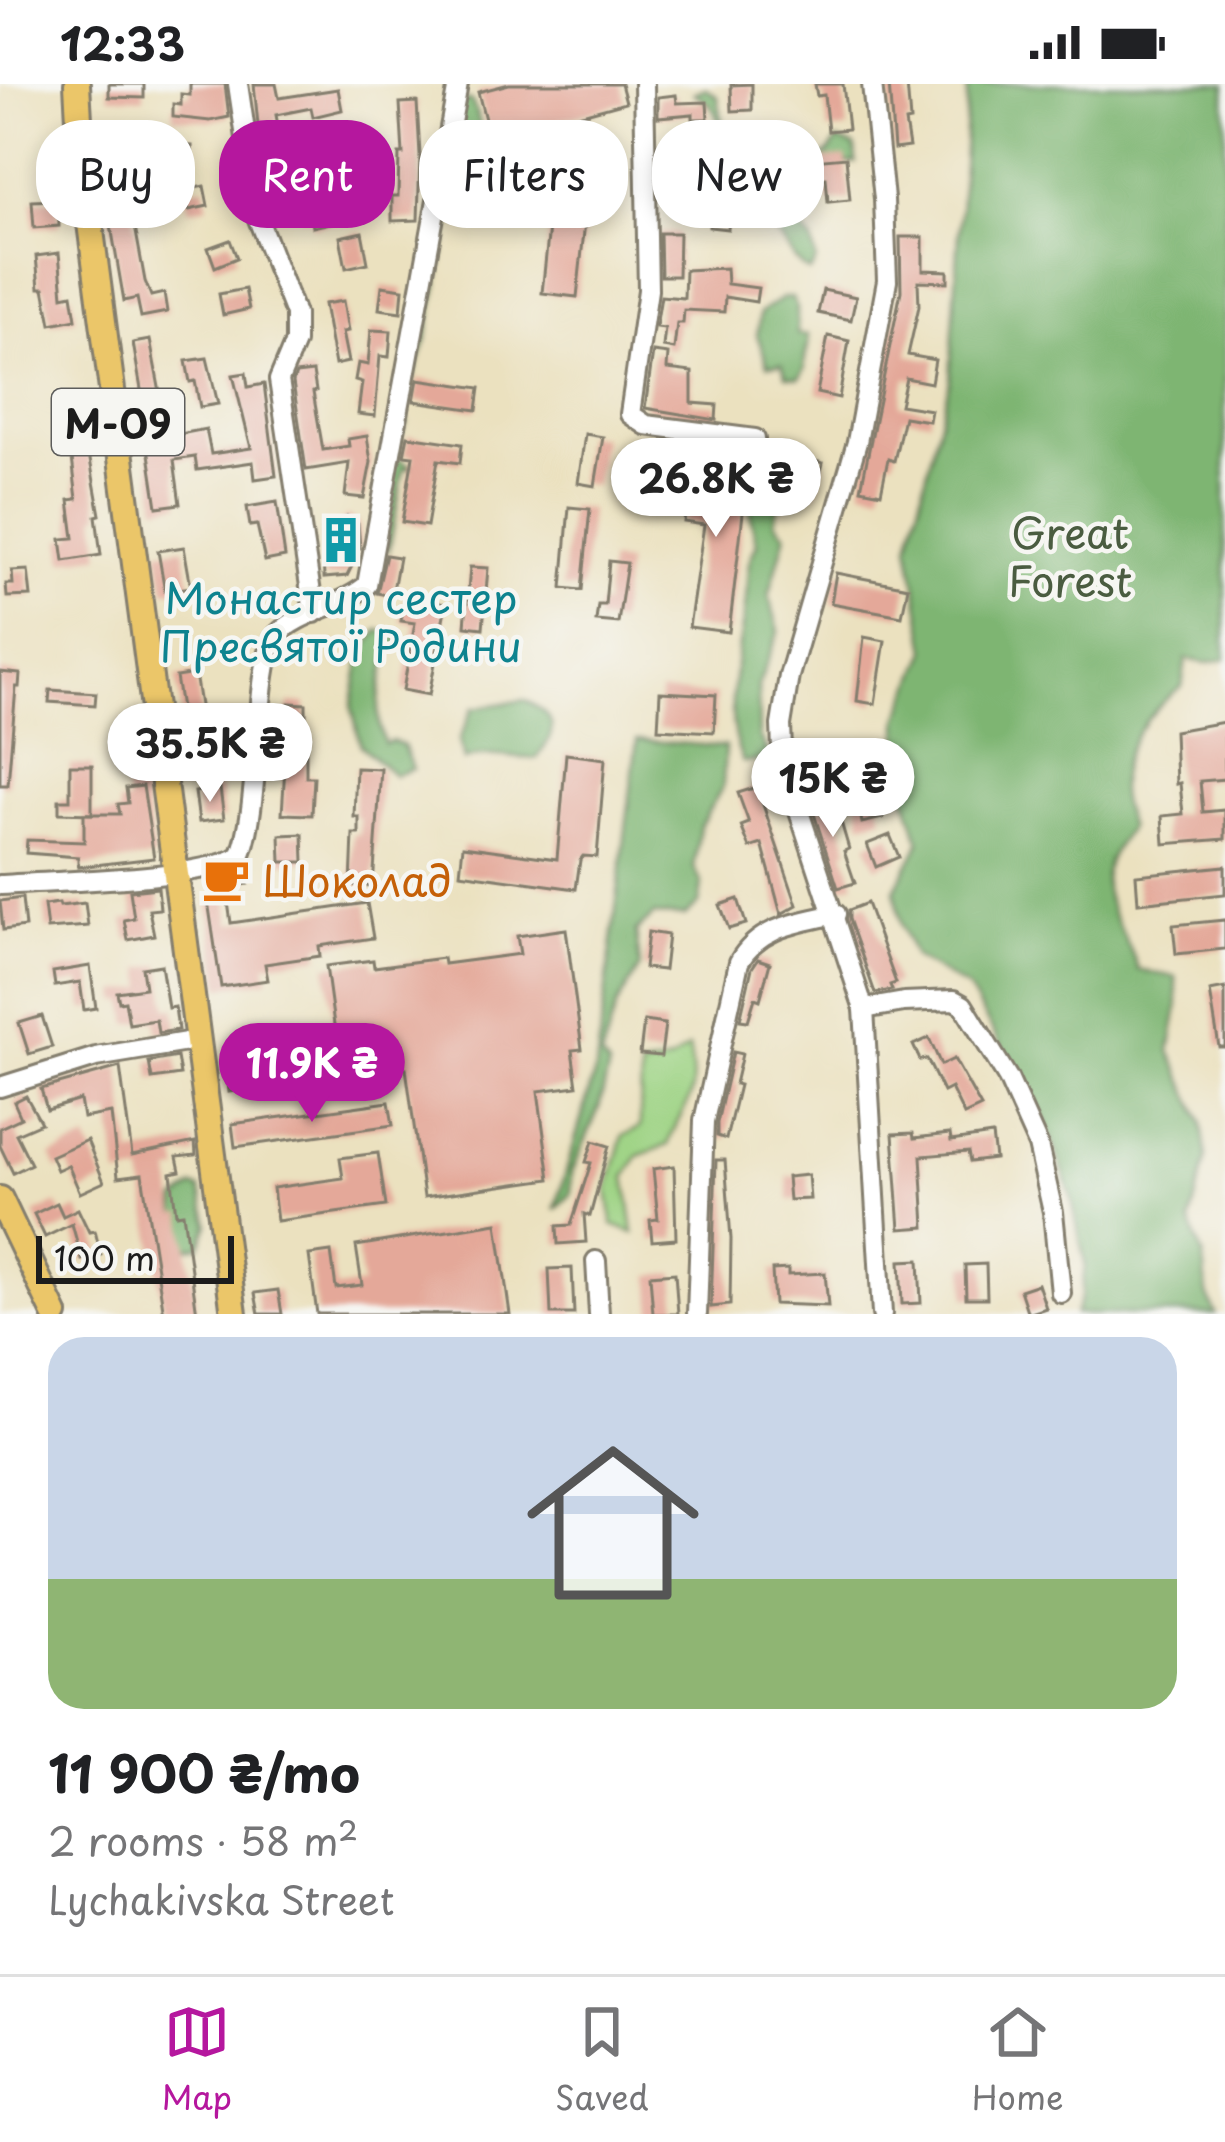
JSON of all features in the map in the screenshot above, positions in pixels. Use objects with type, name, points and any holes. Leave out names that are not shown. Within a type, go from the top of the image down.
[{"type":"main road","name":"М-09","points":[[77,84],[81,155],[234,1314]]},
{"type":"main road","points":[[3,1215],[55,1314]]},
{"type":"street","points":[[238,84],[258,219],[295,314],[295,342],[279,380],[314,613]]},
{"type":"street","points":[[0,885],[178,871],[240,856],[268,650],[278,633],[367,585],[458,84]]},
{"type":"street","points":[[644,84],[648,290],[630,414],[646,425],[755,439]]},
{"type":"street","points":[[872,84],[887,281],[857,442],[789,676],[781,725],[790,784],[864,1009],[882,1314]]},
{"type":"street","points":[[164,760],[258,746]]},
{"type":"street","points":[[697,1314],[704,1121],[739,962],[748,948],[770,932],[836,914]]},
{"type":"street","points":[[864,1009],[954,1000],[969,1013],[1008,1078],[1038,1144],[1053,1212],[1060,1293]]},
{"type":"street","points":[[0,1088],[96,1058],[199,1040]]},
{"type":"street","points":[[596,1261],[599,1314]]},
{"type":"green space","name":"Great Forest","points":[[968,84],[1225,84],[1225,659],[1206,663],[1186,659],[1182,687],[1148,718],[1131,745],[1120,791],[1129,828],[1105,876],[1109,903],[1138,970],[1176,977],[1178,1006],[1170,1051],[1202,1122],[1206,1158],[1190,1222],[1204,1257],[1207,1294],[1216,1314],[1075,1314],[1085,1264],[1071,1195],[1044,1118],[968,989],[914,957],[901,924],[895,890],[920,842],[900,780],[899,719],[927,650],[909,545],[950,380]]},
{"type":"green space","points":[[706,88],[718,97],[722,120],[717,120],[694,93]]},
{"type":"green space","points":[[465,100],[472,102],[479,120],[454,120]]},
{"type":"green space","points":[[838,140],[855,146],[856,162],[824,167],[824,155]]},
{"type":"green space","points":[[433,228],[449,228],[427,337],[405,402],[407,423],[401,433],[399,459],[416,469],[404,468],[389,550],[383,499]]},
{"type":"green space","points":[[768,228],[803,228],[816,261],[810,272],[801,266]]},
{"type":"green space","points":[[782,298],[792,298],[797,308],[797,334],[808,335],[805,369],[799,378],[786,376],[782,364],[768,365],[757,335],[760,313]]},
{"type":"green space","points":[[769,466],[782,479],[775,522],[786,534],[769,596],[779,631],[758,686],[759,737],[768,753],[757,761],[743,762],[732,702],[749,564],[757,544],[751,503]]},
{"type":"green space","points":[[379,630],[405,642],[389,651],[380,698],[385,744],[403,745],[412,769],[394,775],[361,746],[352,708],[362,652]]},
{"type":"green space","points":[[525,700],[543,712],[551,725],[549,739],[537,758],[464,760],[459,740],[473,708]]},
{"type":"green space","points":[[637,740],[725,747],[723,786],[700,826],[694,868],[702,884],[699,904],[685,916],[655,915],[636,931],[640,967],[617,1005],[601,1058],[609,1067],[599,1108],[572,1172],[571,1194],[555,1210],[596,1068]]},
{"type":"green space","points":[[689,1048],[691,1091],[668,1145],[638,1156],[626,1177],[634,1233],[613,1225],[608,1189],[623,1136],[640,1127],[641,1068],[671,1061]]},
{"type":"green space","points":[[194,1187],[200,1189],[209,1224],[200,1246],[183,1248],[175,1223],[177,1200]]},
{"type":"building","points":[[109,84],[144,84],[144,98],[109,97]]},
{"type":"building","points":[[190,84],[225,84],[229,117],[210,121],[173,117],[173,104],[181,105],[181,94],[190,95]]},
{"type":"building","points":[[254,84],[276,84],[279,98],[338,89],[342,110],[313,117],[311,108],[276,115],[277,120],[258,120]]},
{"type":"building","points":[[509,84],[621,84],[626,102],[560,120],[485,120],[478,92]]},
{"type":"building","points":[[752,84],[752,110],[732,111],[731,85]]},
{"type":"building","points":[[815,84],[843,84],[848,129],[828,131],[824,95],[817,96]]},
{"type":"building","points":[[889,84],[907,84],[909,147],[894,149]]},
{"type":"building","points":[[676,95],[677,103],[707,102],[708,119],[693,119],[693,114],[658,117],[658,97]]},
{"type":"building","points":[[417,102],[418,220],[395,221],[399,154],[403,154],[400,103]]},
{"type":"building","points":[[846,157],[850,200],[828,202],[824,159]]},
{"type":"building","points":[[204,186],[208,206],[195,209],[195,188]]},
{"type":"building","points":[[111,228],[135,228],[145,281],[151,296],[164,293],[167,312],[141,317],[137,298],[124,301]]},
{"type":"building","points":[[549,228],[584,228],[577,297],[542,293]]},
{"type":"building","points":[[362,232],[368,263],[346,268],[340,237]]},
{"type":"building","points":[[660,233],[679,233],[678,276],[661,276]]},
{"type":"building","points":[[900,237],[923,237],[923,270],[948,271],[948,282],[918,281],[919,306],[908,355],[935,360],[931,383],[906,378],[900,405],[931,410],[929,421],[904,417],[881,493],[861,489],[901,291]]},
{"type":"building","points":[[230,240],[237,258],[215,267],[208,248]]},
{"type":"building","points":[[59,253],[63,296],[72,294],[76,319],[51,324],[44,288],[39,288],[36,256]]},
{"type":"building","points":[[726,268],[727,284],[758,288],[756,302],[725,297],[724,312],[684,310],[674,349],[663,347],[665,328],[656,327],[661,296],[684,298],[685,270]]},
{"type":"building","points":[[382,286],[403,289],[401,312],[379,309]]},
{"type":"building","points":[[245,289],[249,309],[223,315],[219,294]]},
{"type":"building","points":[[823,290],[856,297],[851,320],[818,313]]},
{"type":"building","points":[[343,301],[348,362],[335,365],[324,304]]},
{"type":"building","points":[[371,330],[391,331],[389,357],[380,356],[375,416],[358,414],[362,382],[355,380],[358,363],[368,365]]},
{"type":"building","points":[[828,336],[849,341],[839,398],[817,393]]},
{"type":"building","points":[[150,340],[161,398],[143,401],[133,343]]},
{"type":"building","points":[[653,352],[668,354],[667,369],[692,372],[692,403],[717,405],[716,420],[645,408]]},
{"type":"building","points":[[207,358],[218,404],[200,407],[186,361]]},
{"type":"building","points":[[313,372],[323,450],[349,446],[348,439],[367,436],[371,462],[364,498],[345,496],[349,463],[306,470],[293,382],[296,374]]},
{"type":"building","points":[[246,373],[248,387],[264,384],[276,476],[255,479],[253,462],[197,470],[195,457],[174,460],[180,504],[157,507],[145,427],[173,423],[175,435],[206,429],[211,454],[251,448],[233,375]]},
{"type":"building","points":[[418,379],[480,388],[477,410],[414,401]]},
{"type":"building","points":[[84,397],[101,555],[64,561],[61,539],[74,538],[69,500],[77,499],[65,401]]},
{"type":"building","points":[[585,434],[603,437],[595,486],[578,483]]},
{"type":"building","points":[[408,436],[462,444],[460,463],[438,460],[427,526],[402,522],[413,456],[404,455]]},
{"type":"building","points":[[706,453],[730,456],[728,476],[747,479],[729,632],[689,627],[704,525],[684,522],[690,471],[704,472]]},
{"type":"building","points":[[797,456],[823,463],[816,492],[790,486]]},
{"type":"building","points":[[277,502],[285,557],[265,561],[257,525],[250,526],[247,507]]},
{"type":"building","points":[[569,507],[590,509],[582,590],[562,588]]},
{"type":"building","name":"Монастир сестер Пресвятої Родини","points":[[347,516],[358,523],[360,548],[354,550],[347,576],[324,578],[322,532],[333,530]]},
{"type":"building","points":[[184,547],[191,587],[165,591],[158,551]]},
{"type":"building","points":[[386,555],[399,557],[392,596],[377,593]]},
{"type":"building","points":[[609,561],[627,563],[618,623],[596,621],[598,605],[605,605]]},
{"type":"building","points":[[470,567],[488,568],[483,628],[465,626]]},
{"type":"building","points":[[28,570],[31,596],[7,597],[12,571]]},
{"type":"building","points":[[836,573],[908,587],[902,616],[831,603]]},
{"type":"building","points":[[405,598],[446,604],[429,695],[403,690],[415,623],[401,621]]},
{"type":"building","points":[[864,637],[885,641],[875,704],[857,701]]},
{"type":"building","points":[[0,672],[20,674],[8,785],[0,785]]},
{"type":"building","points":[[195,674],[202,718],[229,714],[231,728],[186,739],[176,677]]},
{"type":"building","points":[[50,690],[96,693],[95,705],[49,702]]},
{"type":"building","points":[[660,692],[716,695],[714,732],[658,729]]},
{"type":"building","points":[[289,703],[306,704],[306,777],[314,777],[312,815],[282,814]]},
{"type":"building","points":[[1224,722],[1225,779],[1200,781],[1203,812],[1225,810],[1225,839],[1164,844],[1162,816],[1183,814],[1180,783],[1176,784],[1174,731]]},
{"type":"building","points":[[566,754],[605,759],[597,857],[580,860],[576,889],[460,873],[463,846],[557,859]]},
{"type":"building","points":[[863,764],[873,792],[877,791],[883,818],[862,823],[853,776],[838,772]]},
{"type":"building","points":[[70,765],[92,765],[92,814],[59,813],[59,800],[70,800]]},
{"type":"building","points":[[356,768],[381,769],[373,886],[351,885],[353,834],[359,834],[359,817],[354,817]]},
{"type":"building","points":[[143,786],[154,858],[78,867],[78,857],[26,853],[27,840],[84,842],[84,814],[120,814],[118,804],[128,803],[126,788]]},
{"type":"building","points":[[757,787],[797,905],[781,914],[762,844],[750,848],[741,826],[749,823],[738,793]]},
{"type":"building","points":[[814,787],[821,810],[836,805],[855,883],[838,888],[806,789]]},
{"type":"building","points":[[220,788],[224,819],[199,822],[195,792]]},
{"type":"building","points":[[303,834],[304,862],[281,862],[280,835]]},
{"type":"building","points":[[890,835],[899,857],[876,867],[867,844]]},
{"type":"building","points":[[1225,866],[1225,894],[1138,903],[1136,875]]},
{"type":"building","points":[[246,871],[248,884],[226,888],[231,923],[367,903],[373,938],[319,946],[320,956],[265,964],[268,980],[221,987],[208,901],[217,899],[214,879]]},
{"type":"building","points":[[158,888],[160,909],[149,910],[154,935],[128,940],[124,920],[134,918],[130,891]]},
{"type":"building","points":[[22,898],[25,927],[3,930],[0,901]]},
{"type":"building","points":[[738,899],[746,924],[729,929],[720,905]]},
{"type":"building","points":[[85,903],[88,926],[47,929],[44,905]]},
{"type":"building","points":[[867,903],[896,983],[890,985],[892,990],[875,993],[849,919],[849,910]]},
{"type":"building","points":[[1225,920],[1225,949],[1176,954],[1173,925]]},
{"type":"building","points":[[566,929],[582,1049],[572,1050],[577,1086],[538,1091],[550,1179],[424,1197],[406,1068],[341,1076],[326,966],[373,960],[374,967],[443,958],[444,964],[520,954],[517,936]]},
{"type":"building","points":[[648,932],[668,935],[664,970],[644,968]]},
{"type":"building","points":[[758,959],[770,963],[760,1000],[755,998],[748,1021],[740,1020],[752,968]]},
{"type":"building","points":[[161,965],[168,1008],[175,1007],[178,1030],[158,1033],[156,1020],[129,1024],[125,1001],[119,1002],[117,992],[145,988],[142,968]]},
{"type":"building","points":[[90,966],[96,1008],[84,1010],[80,982],[55,986],[53,972]]},
{"type":"building","points":[[1225,988],[1225,1047],[1219,1047],[1210,991]]},
{"type":"building","points":[[42,1016],[52,1047],[29,1054],[19,1023]]},
{"type":"building","points":[[644,1021],[665,1024],[661,1056],[640,1054]]},
{"type":"building","points":[[929,1038],[941,1065],[954,1059],[981,1107],[964,1115],[951,1088],[943,1092],[927,1059],[920,1060],[913,1045]]},
{"type":"building","points":[[276,1044],[279,1063],[308,1058],[311,1079],[229,1092],[226,1068],[243,1066],[241,1050]]},
{"type":"building","points":[[733,1052],[742,1054],[726,1139],[717,1136],[717,1123]]},
{"type":"building","points":[[177,1057],[180,1075],[152,1079],[149,1062]]},
{"type":"building","points":[[120,1067],[132,1155],[195,1142],[196,1155],[177,1157],[180,1171],[171,1173],[176,1214],[183,1213],[197,1314],[164,1314],[142,1174],[118,1177],[111,1113],[83,1118],[80,1100],[47,1110],[41,1089]]},
{"type":"building","points":[[26,1096],[41,1123],[16,1134],[31,1164],[13,1173],[0,1146],[0,1128],[21,1118],[14,1102]]},
{"type":"building","points":[[389,1102],[393,1125],[235,1147],[232,1124]]},
{"type":"building","points":[[913,1133],[914,1138],[950,1134],[951,1141],[992,1135],[995,1159],[970,1162],[968,1152],[921,1156],[925,1227],[900,1229],[893,1134]]},
{"type":"building","points":[[87,1140],[104,1182],[80,1193],[68,1165],[57,1170],[51,1156]]},
{"type":"building","points":[[593,1141],[609,1146],[590,1216],[584,1214],[586,1242],[558,1244],[557,1226],[571,1225],[591,1163],[586,1162]]},
{"type":"building","points":[[378,1153],[386,1206],[277,1221],[273,1188],[343,1178],[340,1158]]},
{"type":"building","points":[[716,1160],[725,1160],[730,1305],[711,1307]]},
{"type":"building","points":[[674,1166],[676,1239],[652,1241],[650,1220],[658,1219],[653,1169]]},
{"type":"building","points":[[808,1175],[810,1199],[789,1200],[787,1177]]},
{"type":"building","points":[[57,1203],[63,1216],[78,1209],[89,1232],[95,1231],[101,1255],[82,1260],[72,1224],[45,1237],[34,1214]]},
{"type":"building","points":[[497,1223],[510,1314],[317,1314],[309,1255],[331,1252],[336,1288],[362,1285],[356,1246]]},
{"type":"building","points":[[919,1260],[921,1303],[902,1304],[900,1261]]},
{"type":"building","points":[[986,1264],[987,1298],[966,1298],[965,1265]]},
{"type":"building","points":[[572,1268],[574,1314],[551,1314],[549,1269]]},
{"type":"building","points":[[788,1269],[788,1275],[825,1273],[828,1306],[774,1304],[772,1270]]},
{"type":"building","points":[[675,1273],[678,1314],[653,1314],[650,1275]]},
{"type":"building","points":[[1038,1284],[1046,1308],[1028,1314],[1020,1290]]},
{"type":"building","points":[[278,1290],[282,1314],[259,1314],[255,1293]]},
{"type":"place","name":"Монастир сестер Пресвятої Родини","points":[[341,540]]},
{"type":"place","name":"Шоколад","points":[[226,879]]}]
